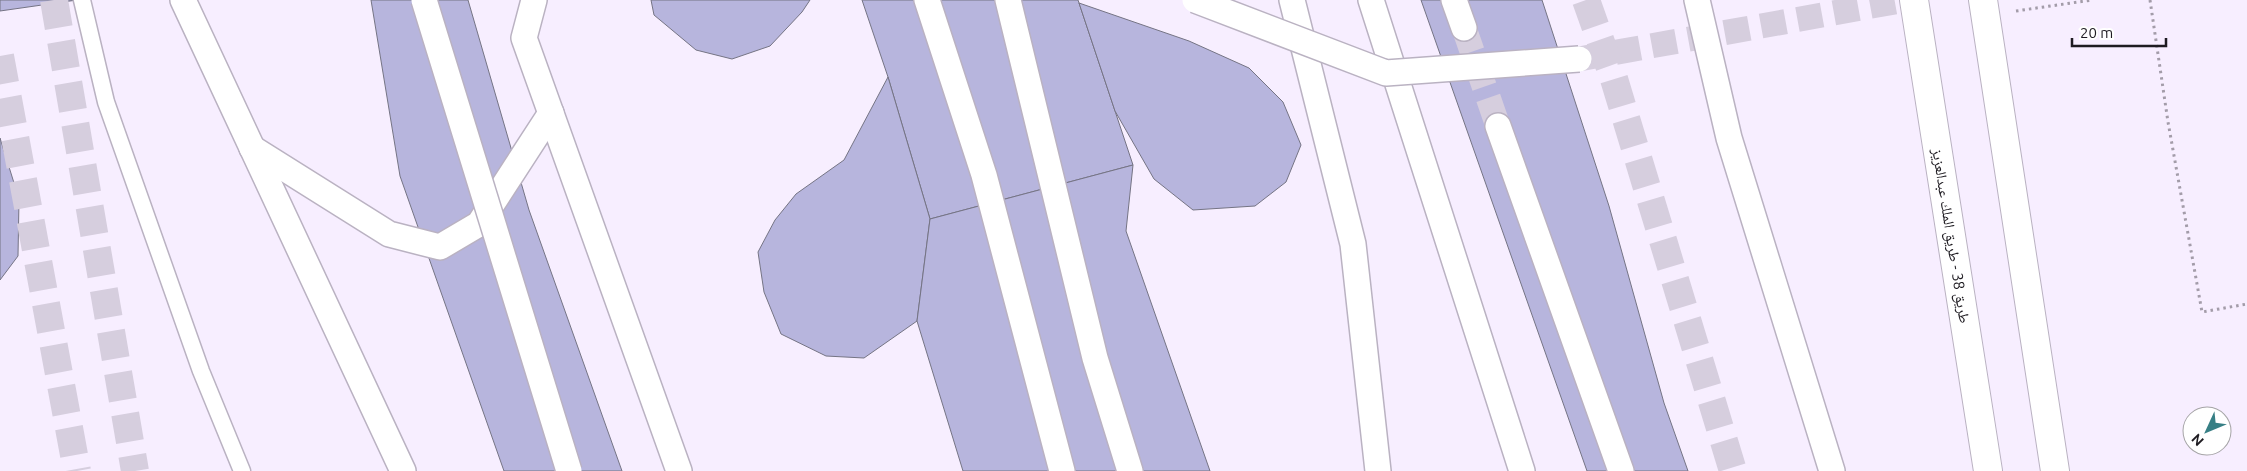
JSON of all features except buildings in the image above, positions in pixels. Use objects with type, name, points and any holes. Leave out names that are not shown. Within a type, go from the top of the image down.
[{"type":"main road","name":"طريق 38 - طريق الملك عبدالعزيز","points":[[1914,0],[1988,471]]},
{"type":"main road","points":[[1984,8],[2055,471]]},
{"type":"street","points":[[183,0],[403,471]]},
{"type":"street","points":[[424,0],[569,471]]},
{"type":"street","points":[[534,0],[524,38],[678,471]]},
{"type":"street","points":[[927,0],[984,175],[1062,471]]},
{"type":"street","points":[[1008,0],[1095,358],[1130,471]]},
{"type":"street","points":[[1195,0],[1386,73],[1579,59]]},
{"type":"street","points":[[1292,0],[1354,244],[1378,471]]},
{"type":"street","points":[[1371,0],[1522,471]]},
{"type":"street","points":[[1454,0],[1464,28]]},
{"type":"street","points":[[1696,0],[1729,138],[1832,471]]},
{"type":"street","points":[[252,148],[389,234],[440,246],[479,224],[551,113]]},
{"type":"street","points":[[1498,126],[1621,471]]},
{"type":"lane","points":[[82,0],[106,102],[201,371],[242,471]]},
{"type":"path","points":[[1984,8],[2092,0]]},
{"type":"path","points":[[2150,0],[2168,122],[2202,312],[2247,304]]},
{"type":"tunnel","points":[[54,0],[135,471]]},
{"type":"tunnel","points":[[1586,0],[1614,79],[1733,471]]},
{"type":"tunnel","points":[[1579,59],[1905,0]]},
{"type":"tunnel","points":[[1464,28],[1498,126]]},
{"type":"tunnel","points":[[0,56],[77,471]]}]
